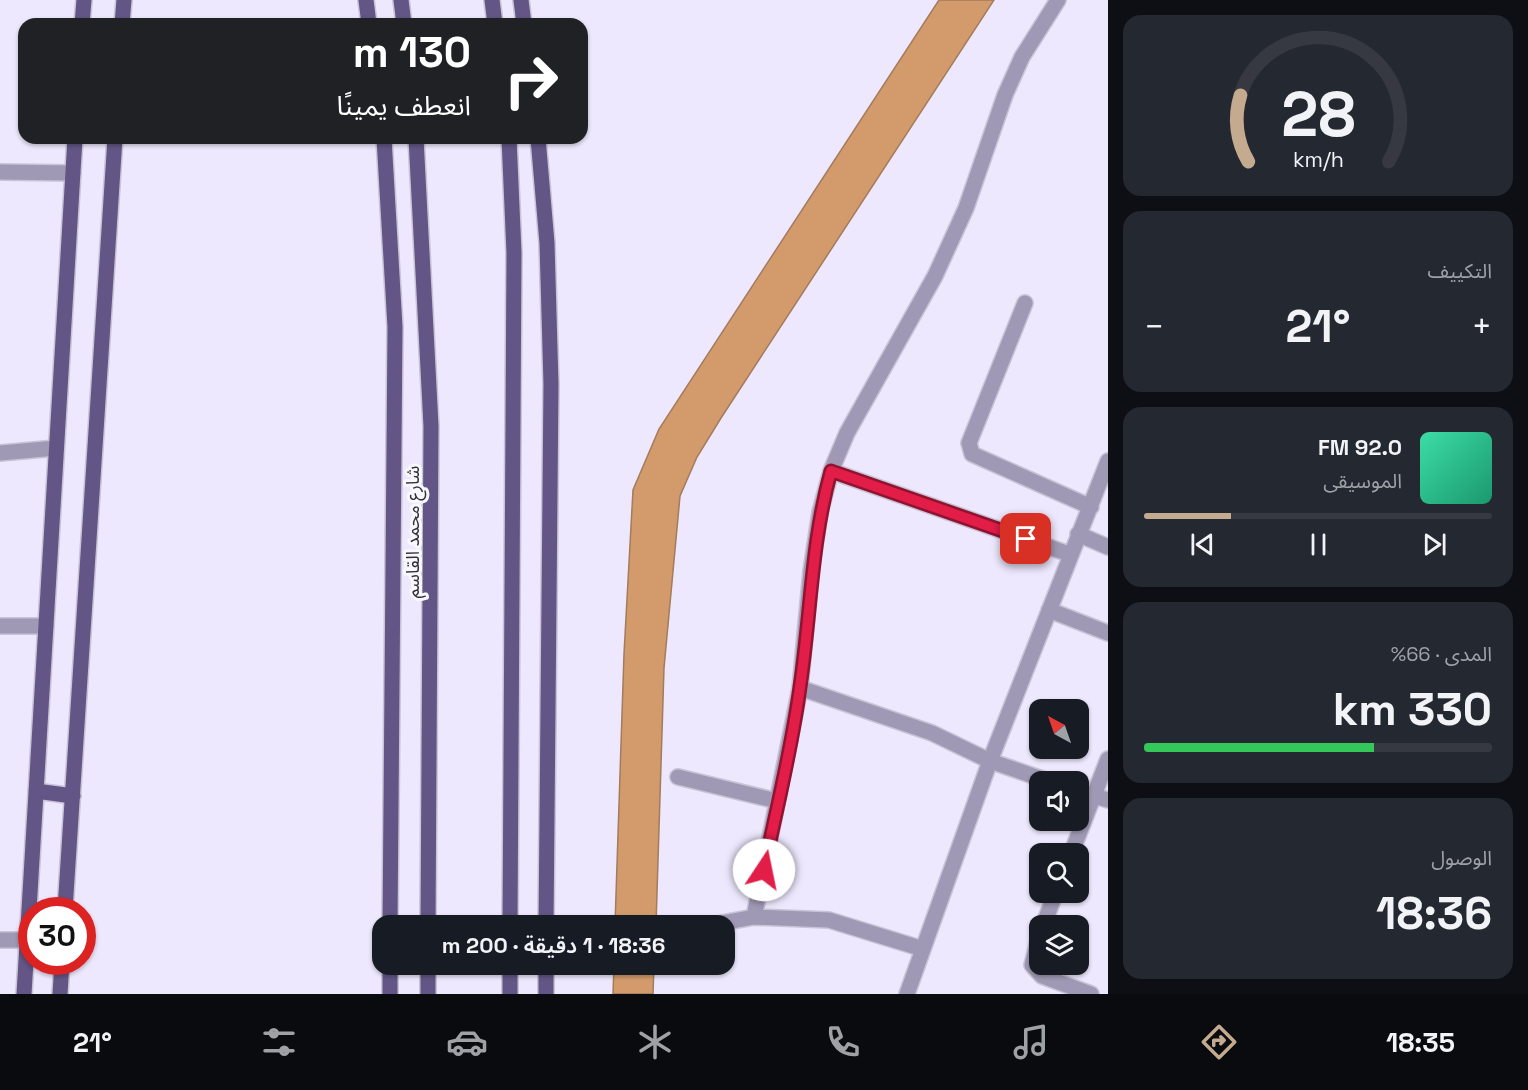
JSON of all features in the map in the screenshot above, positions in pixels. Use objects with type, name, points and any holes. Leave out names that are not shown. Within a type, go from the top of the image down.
[{"type":"main road","points":[[82,18],[84,0]]},
{"type":"main road","points":[[122,18],[124,0]]},
{"type":"main road","points":[[366,0],[368,18]]},
{"type":"main road","points":[[401,0],[403,18]]},
{"type":"main road","points":[[492,0],[494,18]]},
{"type":"main road","points":[[521,0],[523,18]]},
{"type":"main road","points":[[30,897],[75,144]]},
{"type":"main road","points":[[66,897],[115,144]]},
{"type":"main road","points":[[384,144],[395,327],[390,915]]},
{"type":"main road","name":"شارع محمد القاسم","points":[[416,144],[431,426],[428,915]]},
{"type":"main road","points":[[509,144],[514,254],[510,915]]},
{"type":"main road","points":[[539,144],[547,243],[552,384],[546,915]]},
{"type":"main road","points":[[36,791],[72,796]]},
{"type":"main road","points":[[24,994],[25,975]]},
{"type":"main road","points":[[60,994],[61,975]]},
{"type":"main road","points":[[390,975],[390,994]]},
{"type":"main road","points":[[428,975],[428,994]]},
{"type":"main road","points":[[510,975],[510,994]]},
{"type":"main road","points":[[546,975],[546,994]]},
{"type":"street","points":[[754,917],[800,688],[813,559],[820,512],[831,471],[847,432],[935,276],[966,208],[1005,95],[1022,57],[1058,0]]},
{"type":"street","points":[[0,172],[73,173]]},
{"type":"street","points":[[1025,303],[969,443],[972,454],[1091,507]]},
{"type":"street","points":[[0,453],[56,448]]},
{"type":"street","points":[[907,994],[990,761],[1069,554],[1091,507],[1108,461]]},
{"type":"street","points":[[831,471],[1069,554]]},
{"type":"street","points":[[1078,534],[1108,547]]},
{"type":"street","points":[[1049,610],[1108,633]]},
{"type":"street","points":[[0,626],[46,626]]},
{"type":"street","points":[[800,688],[932,733],[990,761],[1029,774]]},
{"type":"street","points":[[1077,843],[1101,798],[1108,759]]},
{"type":"street","points":[[678,777],[777,801]]},
{"type":"street","points":[[735,921],[754,917],[829,920],[923,949]]},
{"type":"street","points":[[0,940],[18,940]]},
{"type":"street","points":[[1041,975],[1092,994]]},
{"type":"shaded area","points":[[939,0],[994,0],[721,418],[697,457],[680,496],[664,668],[656,915],[615,915],[624,654],[633,490],[659,429]]},
{"type":"shaded area","points":[[614,975],[654,975],[653,994],[613,994]]},
{"type":"route","points":[[764,870],[800,688],[820,512],[831,471],[1026,539]]}]
